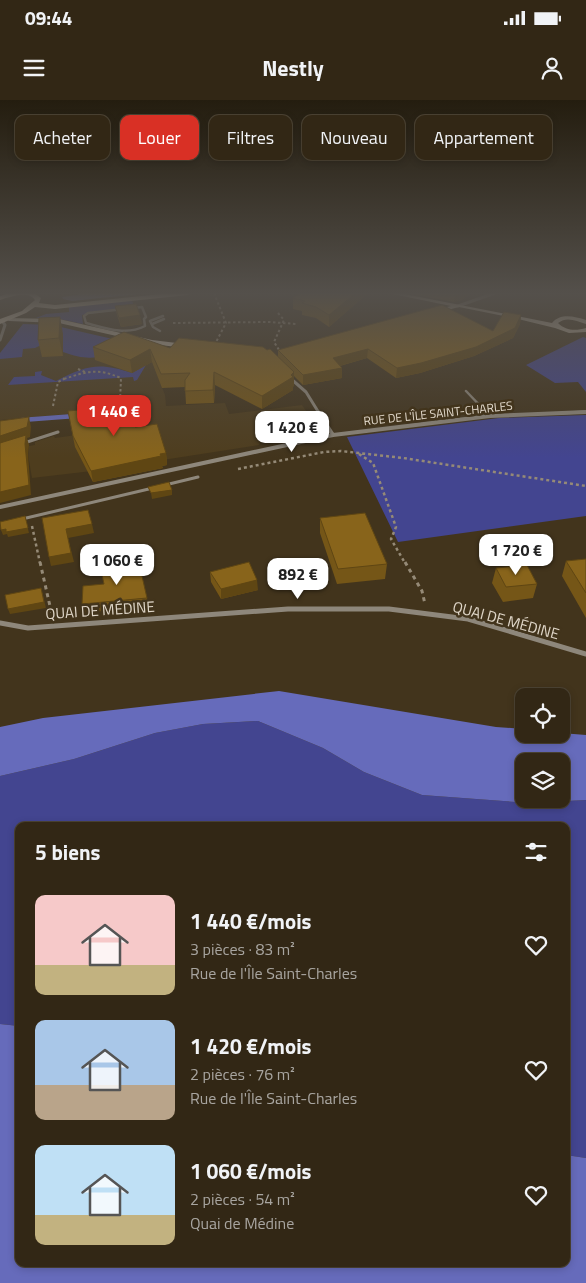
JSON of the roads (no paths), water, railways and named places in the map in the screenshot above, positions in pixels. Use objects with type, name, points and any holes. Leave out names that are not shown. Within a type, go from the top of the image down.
[{"type":"street","points":[[289,376],[306,392],[333,435]]},
{"type":"street","name":"RUE DE L'ÎLE SAINT-CHARLES","points":[[0,506],[333,435],[490,416],[586,412]]},
{"type":"street","name":"QUAI DE MÉDINE","points":[[0,623],[28,628],[288,610],[389,609],[468,619],[586,654]]},
{"type":"lane","points":[[466,391],[490,416]]},
{"type":"lane","points":[[17,445],[58,432]]},
{"type":"lane","points":[[15,521],[198,477]]},
{"type":"water","points":[[279,691],[496,727],[515,728],[515,743],[570,743],[570,734],[586,735],[586,800],[570,801],[570,753],[515,753],[515,802],[422,795],[364,772],[323,748],[258,721],[203,724],[155,733],[74,759],[0,776],[0,727],[43,718]]},
{"type":"water","points":[[0,1024],[15,1026],[15,1267],[570,1267],[570,1156],[586,1158],[586,1283],[0,1283]]},
{"type":"waterway","points":[[22,420],[75,416]]}]
